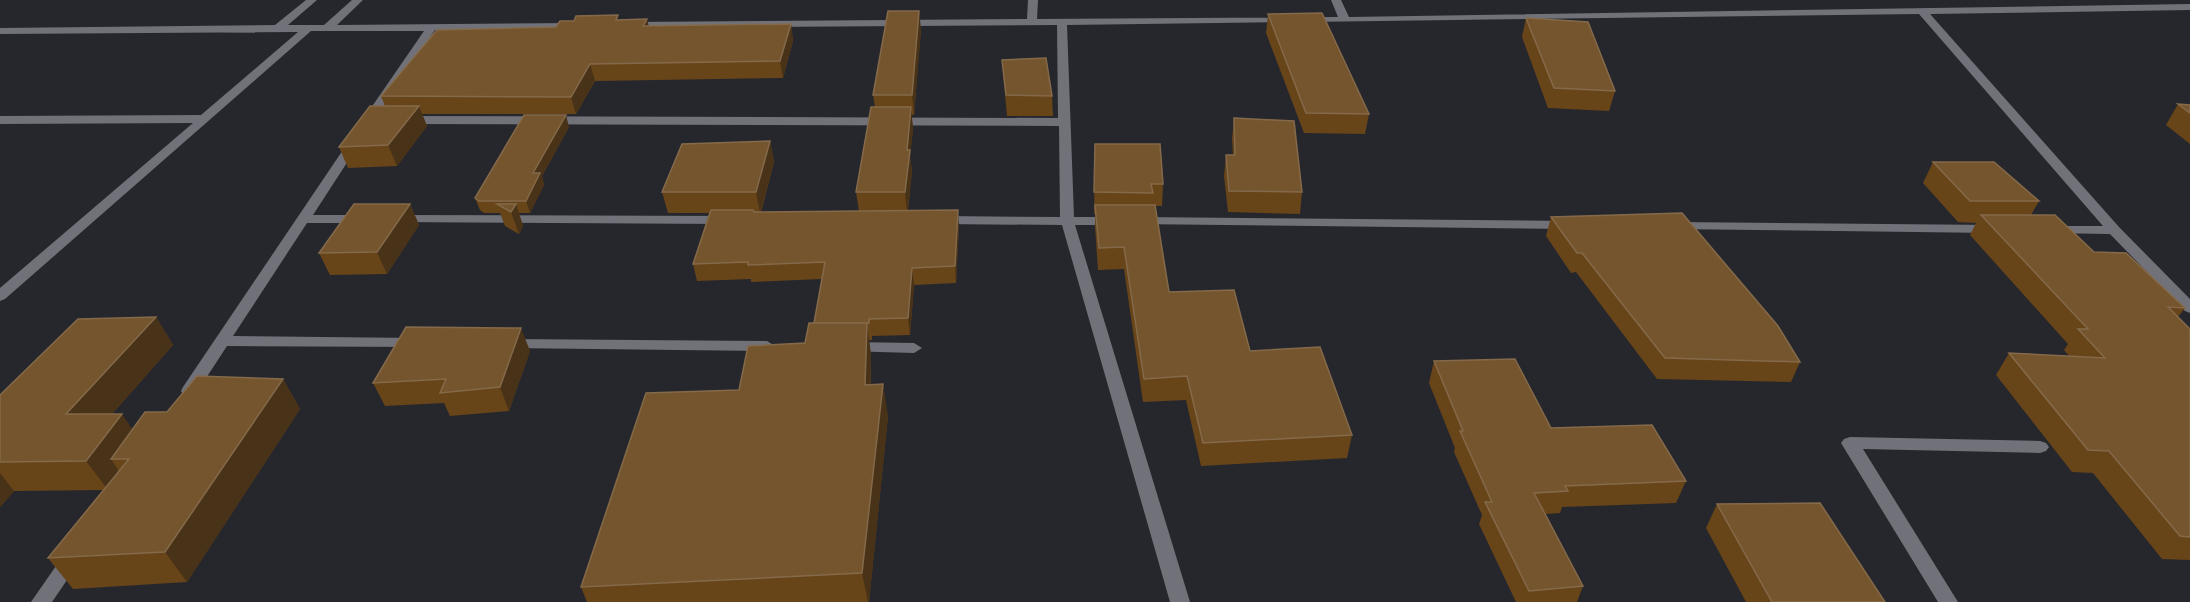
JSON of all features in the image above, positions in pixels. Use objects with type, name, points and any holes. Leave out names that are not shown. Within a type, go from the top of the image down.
[{"type":"street","points":[[278,28],[312,0]]},
{"type":"street","points":[[327,28],[358,0]]},
{"type":"street","points":[[1032,22],[1033,0]]},
{"type":"street","points":[[1336,0],[1345,20]]},
{"type":"street","points":[[624,25],[1345,20],[2190,7]]},
{"type":"street","points":[[1921,10],[2114,230],[2190,308]]},
{"type":"street","points":[[1062,22],[1067,220],[1180,602]]},
{"type":"street","points":[[0,31],[590,26]]},
{"type":"street","points":[[181,402],[304,219],[381,120],[432,27]]},
{"type":"street","points":[[0,296],[309,28]]},
{"type":"street","points":[[0,120],[203,119]]},
{"type":"street","points":[[381,120],[1064,122]]},
{"type":"street","points":[[304,219],[745,220]]},
{"type":"street","points":[[924,220],[1579,225]]},
{"type":"street","points":[[1662,226],[2007,229]]},
{"type":"street","points":[[2043,230],[2114,230]]},
{"type":"street","points":[[224,341],[426,343]]},
{"type":"street","points":[[497,344],[783,347]]},
{"type":"street","points":[[830,347],[914,348]]},
{"type":"street","points":[[1948,602],[1850,442],[2040,447]]},
{"type":"street","points":[[41,602],[81,545]]},
{"type":"building","points":[[888,11],[919,11],[912,95],[873,95]]},
{"type":"building","points":[[1322,13],[1369,114],[1306,113],[1268,14]]},
{"type":"building","points":[[618,15],[616,20],[647,19],[643,26],[791,24],[780,61],[590,64],[571,97],[381,96],[437,30],[556,27],[560,21],[574,21],[576,16]]},
{"type":"building","points":[[1526,18],[1588,22],[1615,91],[1554,88]]},
{"type":"building","points":[[1046,58],[1052,96],[1006,95],[1002,60]]},
{"type":"building","points":[[2178,104],[2190,105],[2190,113]]},
{"type":"building","points":[[370,106],[419,106],[388,145],[339,147]]},
{"type":"building","points":[[871,107],[911,107],[907,150],[910,150],[905,192],[856,192]]},
{"type":"building","points":[[524,115],[566,115],[533,173],[540,173],[526,201],[479,201],[475,198]]},
{"type":"building","points":[[1234,118],[1294,121],[1302,192],[1229,191],[1226,155],[1235,155]]},
{"type":"building","points":[[770,141],[756,192],[662,192],[682,144]]},
{"type":"building","points":[[1095,144],[1160,144],[1163,184],[1151,184],[1153,193],[1094,192]]},
{"type":"building","points":[[1933,162],[1994,162],[2039,201],[1970,201]]},
{"type":"building","points":[[354,204],[410,204],[377,252],[319,253]]},
{"type":"building","points":[[497,204],[516,204],[511,212]]},
{"type":"building","points":[[1095,205],[1155,205],[1169,292],[1234,290],[1250,351],[1320,347],[1352,435],[1203,443],[1187,376],[1144,379],[1124,247],[1099,248]]},
{"type":"building","points":[[711,210],[753,210],[754,212],[958,210],[955,266],[912,268],[908,318],[869,319],[869,323],[814,323],[825,262],[748,265],[748,262],[693,264]]},
{"type":"building","points":[[1682,213],[1778,326],[1800,362],[1665,358],[1582,253],[1577,253],[1551,217]]},
{"type":"building","points":[[1981,215],[2055,215],[2094,252],[2126,253],[2185,308],[2168,307],[2190,329],[2190,537],[2180,536],[2109,451],[2088,450],[2009,353],[2105,358],[2078,329],[2088,329]]},
{"type":"building","points":[[156,317],[66,414],[122,414],[86,461],[0,462],[0,395],[78,319]]},
{"type":"building","points":[[809,323],[867,323],[865,385],[883,384],[862,573],[581,587],[646,393],[739,390],[748,346],[805,343]]},
{"type":"building","points":[[406,327],[521,328],[500,387],[440,393],[446,379],[373,383]]},
{"type":"building","points":[[1515,359],[1551,428],[1652,425],[1686,481],[1565,486],[1568,491],[1534,493],[1583,586],[1529,591],[1485,502],[1492,502],[1460,431],[1463,431],[1434,361]]},
{"type":"building","points":[[197,376],[283,379],[165,552],[48,558],[129,459],[111,459],[145,412],[167,412]]},
{"type":"building","points":[[1820,503],[1885,602],[1772,602],[1717,504]]}]
